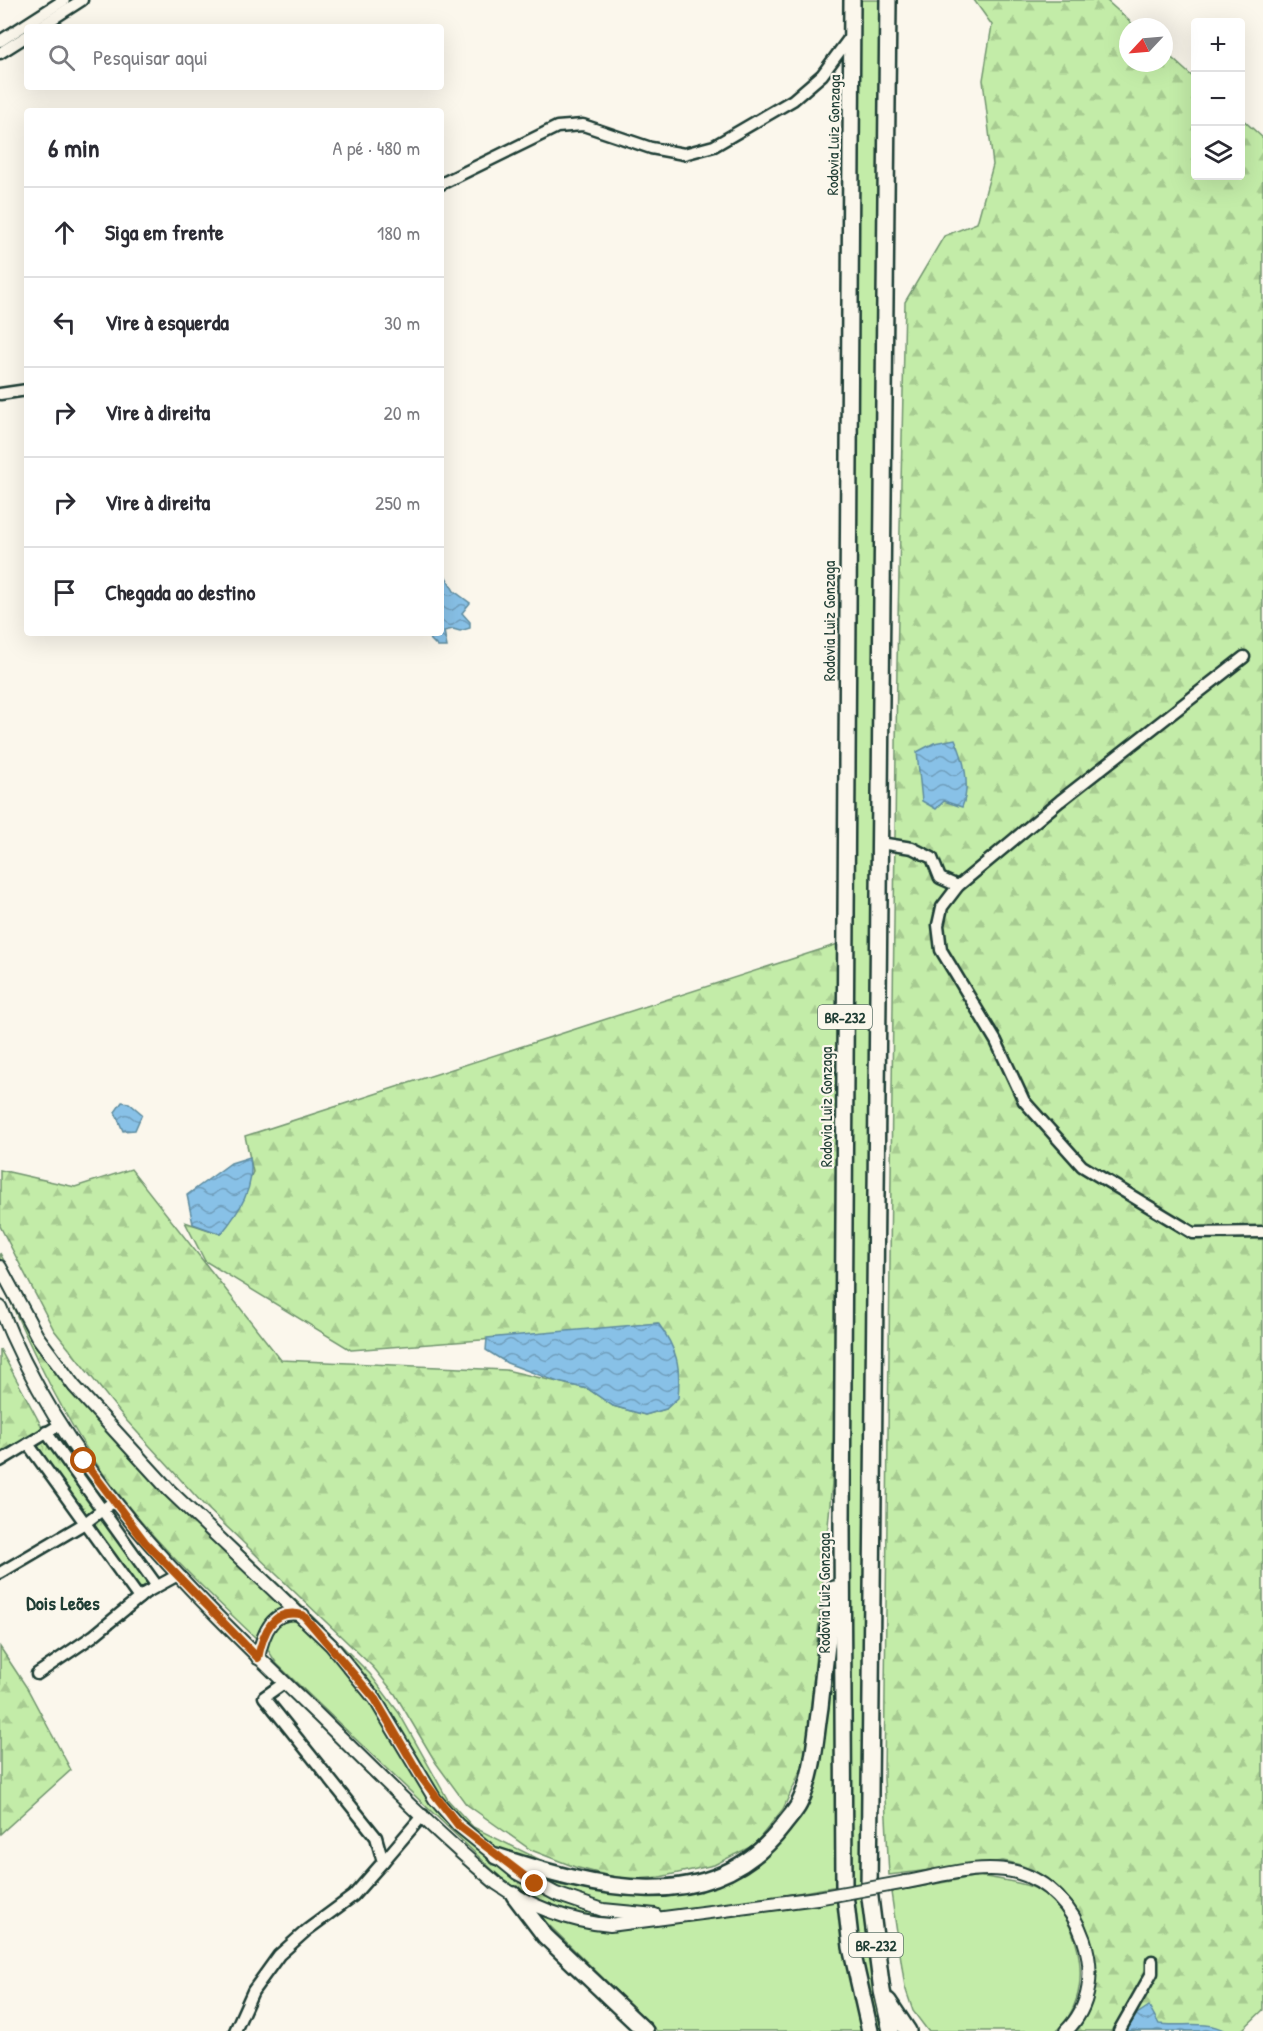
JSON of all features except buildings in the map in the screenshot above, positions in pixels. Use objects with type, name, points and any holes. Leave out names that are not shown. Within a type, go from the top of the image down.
[{"type":"highway","name":"Rodovia Luiz Gonzaga","points":[[852,0],[842,1526],[844,1885],[851,1947],[870,2031]]},
{"type":"highway","name":"BR-232","points":[[888,0],[869,1890],[882,1991],[891,2031]]},
{"type":"highway","points":[[496,1856],[592,1882],[651,1889],[679,1887],[713,1880],[737,1868],[766,1846],[799,1805],[812,1764],[842,1526]]},
{"type":"highway","points":[[514,1895],[545,1936],[645,2031]]},
{"type":"highway","points":[[882,1991],[908,2031]]},
{"type":"main road","points":[[0,1267],[37,1336],[108,1426],[169,1490],[303,1615],[375,1699],[435,1798],[458,1825],[535,1884],[578,1903],[603,1910],[666,1916]]},
{"type":"main road","points":[[0,1307],[58,1426],[113,1502],[176,1576],[258,1658],[479,1869],[514,1895],[560,1915],[600,1924],[630,1924],[666,1916],[817,1898],[996,1869],[1026,1876],[1054,1893],[1070,1910],[1082,1931],[1089,1976],[1088,1994],[1076,2022],[1066,2031]]},
{"type":"main road","points":[[258,1658],[263,1634],[272,1621],[285,1614],[303,1615]]},
{"type":"street","points":[[27,24],[64,0]]},
{"type":"street","points":[[45,24],[82,0]]},
{"type":"street","points":[[0,41],[24,26]]},
{"type":"street","points":[[444,183],[557,127],[583,125],[651,148],[684,154],[714,146],[793,100],[822,75],[852,35]]},
{"type":"street","points":[[0,53],[24,38]]},
{"type":"street","points":[[0,393],[24,390]]},
{"type":"street","points":[[1244,657],[1060,801],[958,886],[942,908],[938,925],[940,950],[996,1041],[1024,1101],[1082,1166],[1185,1229],[1201,1234],[1263,1232]]},
{"type":"street","points":[[880,843],[912,848],[932,858],[940,878],[958,886]]},
{"type":"street","points":[[0,1461],[58,1426]]},
{"type":"street","points":[[46,1432],[157,1586]]},
{"type":"street","points":[[28,1444],[139,1598]]},
{"type":"street","points":[[0,1573],[85,1523],[113,1502]]},
{"type":"street","points":[[37,1674],[93,1636],[139,1598],[176,1576]]},
{"type":"street","points":[[284,1683],[264,1697],[376,1837],[383,1862]]},
{"type":"street","points":[[235,2031],[253,1991],[279,1955],[307,1930],[353,1896],[423,1815]]},
{"type":"street","points":[[1119,2031],[1152,1973],[1152,1961]]},
{"type":"green space","points":[[857,0],[888,0],[869,1884],[844,1885],[727,1905],[869,1890],[892,2031],[657,2031],[277,1664],[264,1644],[275,1619],[307,1611],[370,1674],[399,1713],[448,1800],[473,1827],[569,1874],[695,1886],[782,1835],[812,1764],[836,1644]]},
{"type":"green space","points":[[974,0],[1106,0],[1126,18],[1119,18],[1119,72],[1173,72],[1173,59],[1191,75],[1191,180],[1245,180],[1245,122],[1263,138],[1263,2010],[1241,2031],[1077,2031],[1090,2006],[1095,1979],[1093,1952],[1085,1926],[1072,1903],[1053,1883],[1030,1869],[1003,1861],[889,1875],[884,1778],[897,664],[905,302],[944,236],[977,223],[993,165],[983,80],[992,25]]},
{"type":"green space","points":[[838,944],[836,1380],[832,1483],[806,1760],[783,1809],[754,1845],[714,1865],[660,1877],[625,1880],[575,1867],[531,1850],[466,1804],[436,1763],[395,1694],[373,1667],[203,1504],[126,1420],[54,1330],[0,1226],[0,1170],[75,1187],[131,1169],[281,1360],[506,1370],[588,1389],[613,1406],[645,1415],[666,1409],[658,1323],[571,1333],[351,1350],[205,1261],[185,1222],[221,1234],[253,1172],[245,1136]]},
{"type":"green space","points":[[0,1253],[49,1346],[122,1438],[307,1611],[285,1611],[259,1641],[187,1572],[137,1517],[86,1448],[56,1396],[4,1287],[0,1274]]},
{"type":"green space","points":[[0,1349],[43,1429],[0,1453]]},
{"type":"green space","points":[[47,1438],[95,1507],[89,1515],[85,1516],[36,1446],[37,1442]]},
{"type":"green space","points":[[104,1520],[150,1584],[144,1589],[140,1588],[95,1528],[96,1521]]},
{"type":"green space","points":[[0,1647],[27,1688],[71,1770],[0,1834]]},
{"type":"green space","points":[[979,1876],[1029,1886],[1042,1892],[1056,1905],[1067,1921],[1075,1940],[1080,1980],[1069,2016],[1056,2031],[928,2031],[913,2011],[905,1987],[891,1892]]},
{"type":"water","points":[[444,573],[454,591],[470,603],[462,613],[470,622],[470,628],[460,631],[453,629],[444,631]]},
{"type":"water","points":[[444,631],[447,647],[438,647],[427,636],[444,636]]},
{"type":"water","points":[[955,739],[965,773],[965,799],[962,807],[944,801],[936,809],[922,801],[917,752],[934,743]]},
{"type":"water","points":[[122,1102],[129,1103],[142,1114],[135,1130],[123,1131],[115,1112]]},
{"type":"water","points":[[250,1157],[251,1179],[248,1189],[240,1208],[221,1234],[193,1224],[187,1195],[231,1163]]},
{"type":"water","points":[[658,1323],[670,1341],[676,1358],[679,1376],[678,1398],[666,1409],[645,1415],[613,1406],[588,1389],[558,1382],[507,1363],[486,1350],[487,1338]]},
{"type":"water","points":[[1149,2006],[1159,2024],[1202,2025],[1225,2031],[1126,2031],[1137,2014]]},
{"type":"district","name":"Dois Leões","points":[[63,1602]]},
{"type":"route","points":[[84,1461],[145,1542],[258,1658],[263,1634],[272,1621],[285,1614],[303,1615],[359,1677],[387,1716],[435,1798],[458,1825],[505,1864],[535,1884]]}]
